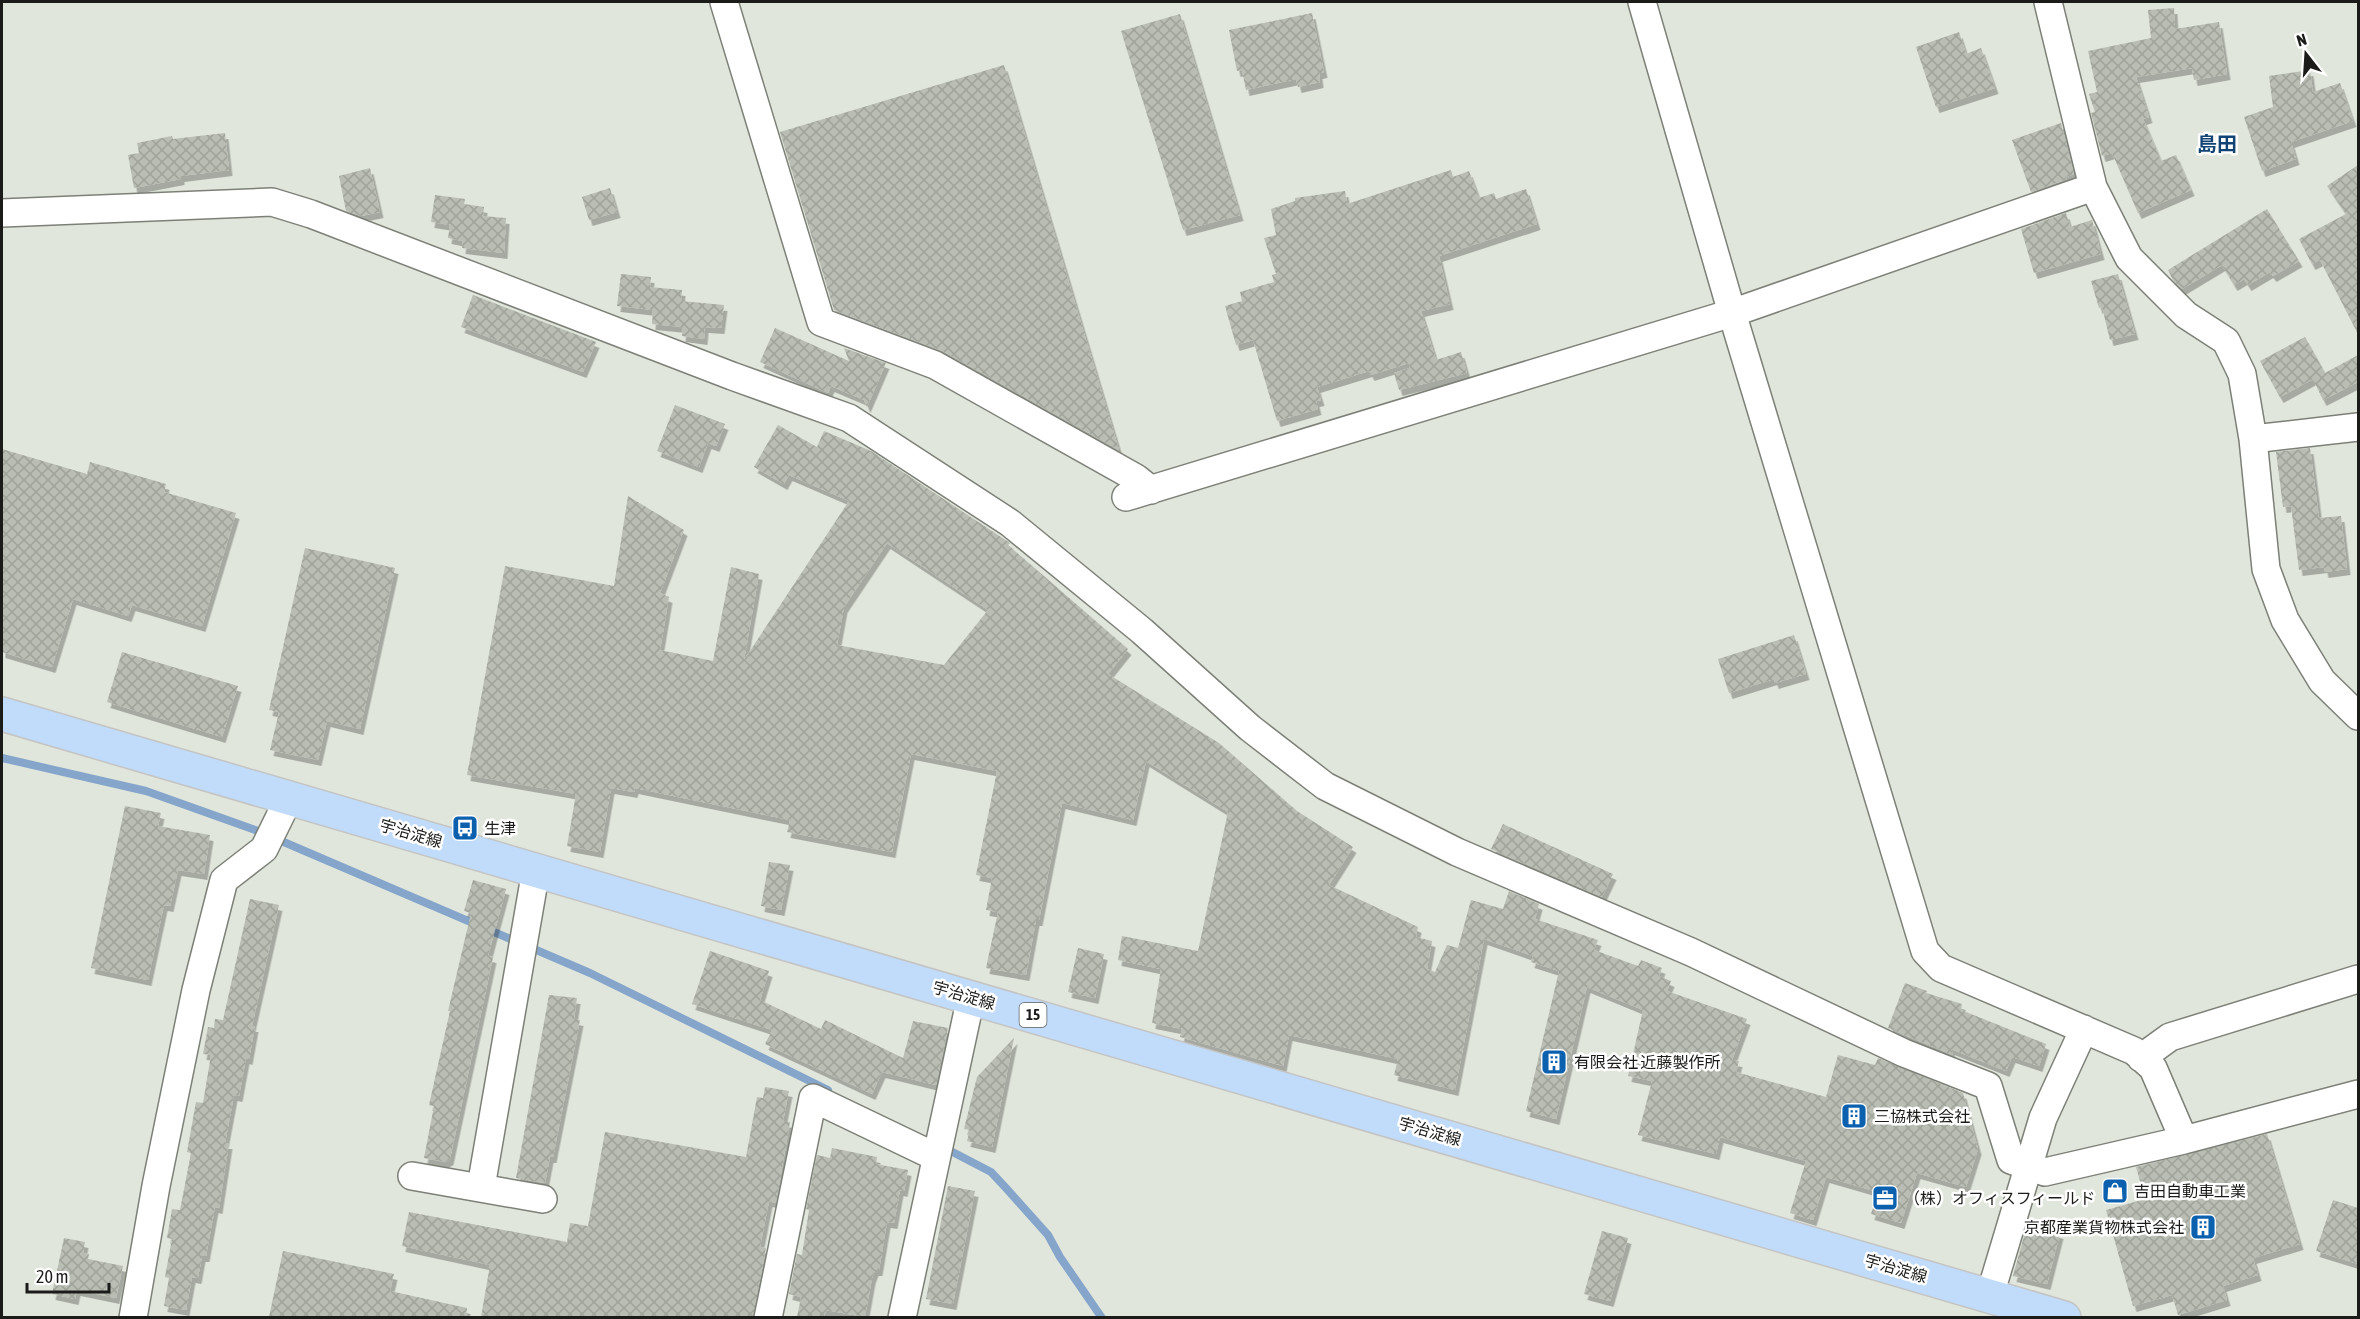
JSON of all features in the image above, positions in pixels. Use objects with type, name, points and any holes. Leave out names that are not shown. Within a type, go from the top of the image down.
[{"type":"main road","name":"宇治淀線","points":[[2,714],[2064,1317]]},
{"type":"street","points":[[724,2],[821,322],[935,365],[1136,478],[1139,494],[1732,313],[2093,187]]},
{"type":"street","points":[[1642,2],[1732,313],[1924,951],[1941,968],[2134,1051],[2153,1068],[2184,1140]]},
{"type":"street","points":[[2048,2],[2093,187],[2129,258],[2186,315],[2226,341],[2242,374],[2253,439],[2266,569],[2285,620],[2322,681],[2358,716]]},
{"type":"street","points":[[2,213],[272,202],[311,214],[732,376],[849,418],[1010,523],[1142,631],[1250,728],[1324,786],[1457,852],[1691,952],[1904,1053],[1989,1086],[2011,1160],[2045,1172],[2184,1140],[2358,1094]]},
{"type":"street","points":[[2253,439],[2358,427]]},
{"type":"street","points":[[133,1317],[156,1186],[194,1001],[224,880],[264,849],[290,798]]},
{"type":"street","points":[[482,1187],[536,870]]},
{"type":"street","points":[[2141,1058],[2170,1037],[2358,979]]},
{"type":"street","points":[[902,1317],[971,997]]},
{"type":"street","points":[[1990,1295],[2043,1118],[2084,1029]]},
{"type":"street","points":[[768,1317],[813,1098],[936,1157]]},
{"type":"street","points":[[412,1176],[543,1199]]},
{"type":"building","points":[[2174,8],[2175,29],[2219,22],[2227,74],[2194,80],[2192,68],[2136,77],[2149,117],[2143,119],[2161,161],[2176,155],[2191,190],[2138,213],[2112,153],[2102,156],[2091,113],[2095,112],[2089,94],[2097,92],[2088,51],[2151,38],[2148,10]]},
{"type":"building","points":[[1312,13],[1324,72],[1319,73],[1320,82],[1298,87],[1296,79],[1246,90],[1242,70],[1237,71],[1229,30]]},
{"type":"building","points":[[1180,14],[1240,215],[1183,230],[1121,31]]},
{"type":"building","points":[[1959,32],[1966,54],[1981,48],[1995,88],[1936,107],[1916,47]]},
{"type":"building","points":[[1004,65],[1119,450],[943,351],[834,310],[780,132]]},
{"type":"building","points":[[2310,70],[2313,92],[2340,83],[2353,121],[2291,142],[2296,159],[2262,171],[2244,117],[2273,107],[2269,76]]},
{"type":"building","points":[[2061,123],[2074,174],[2066,177],[2067,179],[2031,192],[2012,140]]},
{"type":"building","points":[[225,133],[229,170],[181,176],[181,179],[134,188],[128,155],[139,153],[137,143],[172,136],[173,139]]},
{"type":"building","points":[[2358,165],[2358,334],[2320,260],[2312,264],[2299,239],[2346,214],[2327,186]]},
{"type":"building","points":[[370,168],[380,212],[361,216],[346,211],[339,176]]},
{"type":"building","points":[[1451,170],[1453,177],[1469,171],[1479,198],[1494,193],[1496,199],[1526,189],[1537,224],[1439,256],[1450,304],[1421,311],[1436,360],[1461,352],[1467,373],[1399,390],[1394,373],[1410,368],[1409,363],[1371,375],[1369,371],[1317,387],[1321,400],[1316,401],[1318,409],[1277,421],[1253,340],[1236,345],[1225,306],[1242,301],[1240,292],[1274,282],[1272,275],[1276,274],[1264,238],[1276,235],[1271,209],[1295,201],[1295,198],[1345,191],[1347,204]]},
{"type":"building","points":[[610,188],[617,212],[589,220],[582,197]]},
{"type":"building","points":[[435,195],[465,199],[464,204],[484,207],[483,216],[506,218],[504,253],[462,248],[463,241],[448,238],[450,225],[431,222]]},
{"type":"building","points":[[2267,209],[2299,261],[2273,276],[2270,272],[2248,285],[2244,279],[2234,285],[2222,265],[2182,289],[2173,280],[2168,270]]},
{"type":"building","points":[[2066,213],[2070,227],[2092,220],[2101,254],[2034,273],[2021,229]]},
{"type":"building","points":[[621,274],[651,277],[650,287],[682,290],[681,301],[724,305],[721,328],[705,327],[704,339],[682,336],[683,327],[652,324],[653,310],[617,306]]},
{"type":"building","points":[[2118,274],[2135,334],[2110,340],[2102,307],[2099,308],[2091,281]]},
{"type":"building","points":[[473,295],[596,342],[583,372],[461,327]]},
{"type":"building","points":[[775,328],[849,361],[844,348],[886,363],[867,407],[864,400],[831,386],[828,393],[760,362]]},
{"type":"building","points":[[2305,337],[2325,373],[2358,355],[2358,382],[2323,400],[2313,379],[2280,397],[2260,361]]},
{"type":"building","points":[[675,405],[725,424],[716,446],[708,443],[699,467],[657,451]]},
{"type":"building","points":[[778,425],[817,447],[824,431],[871,451],[1010,543],[1008,545],[1128,649],[1108,674],[1219,743],[1297,811],[1353,847],[1329,885],[1418,927],[1416,937],[1432,941],[1427,969],[1435,972],[1447,945],[1458,948],[1471,900],[1503,909],[1509,891],[1539,904],[1535,919],[1598,940],[1594,950],[1638,966],[1641,960],[1662,968],[1659,976],[1671,981],[1667,991],[1747,1019],[1732,1060],[1739,1061],[1736,1072],[1826,1097],[1838,1055],[1875,1065],[1878,1058],[1963,1093],[1978,1149],[1966,1187],[1917,1173],[1901,1223],[1871,1214],[1878,1192],[1826,1177],[1813,1220],[1790,1213],[1806,1161],[1720,1137],[1716,1154],[1638,1135],[1652,1081],[1628,1076],[1643,1010],[1587,987],[1556,1119],[1526,1111],[1559,971],[1531,962],[1533,956],[1484,939],[1455,1090],[1394,1075],[1398,1059],[1289,1035],[1283,1066],[1180,1037],[1182,1029],[1152,1023],[1161,969],[1118,960],[1122,936],[1198,951],[1228,812],[1146,761],[1133,820],[1062,803],[1026,975],[986,968],[998,912],[986,910],[992,878],[976,875],[997,771],[911,754],[892,852],[787,832],[790,820],[635,788],[634,792],[611,788],[600,852],[567,846],[576,794],[467,775],[505,566],[614,586],[628,496],[684,530],[660,593],[669,597],[660,650],[713,661],[731,567],[759,574],[744,660],[849,501],[789,475],[784,484],[754,467]],"holes":[[[887,543],[988,610],[944,665],[837,645],[844,607]]]},
{"type":"building","points":[[2310,448],[2319,518],[2341,516],[2347,569],[2325,572],[2324,567],[2299,570],[2291,506],[2283,507],[2276,452]]},
{"type":"building","points":[[2,449],[87,474],[90,462],[166,484],[164,492],[236,513],[202,626],[132,605],[128,616],[73,599],[52,667],[2,652]]},
{"type":"building","points":[[305,548],[395,568],[360,729],[327,721],[318,760],[270,750],[279,712],[269,710]]},
{"type":"building","points":[[1794,635],[1806,674],[1775,683],[1774,679],[1729,693],[1718,659]]},
{"type":"building","points":[[122,652],[238,686],[222,737],[107,702]]},
{"type":"building","points":[[125,806],[161,813],[158,826],[210,835],[204,874],[178,870],[170,906],[164,905],[148,980],[91,968]]},
{"type":"building","points":[[1503,824],[1613,874],[1602,897],[1491,849]]},
{"type":"building","points":[[769,862],[790,865],[781,910],[761,906]]},
{"type":"building","points":[[473,880],[506,889],[488,956],[493,957],[450,1159],[445,1162],[424,1158],[434,1106],[429,1105],[471,913],[464,911]]},
{"type":"building","points":[[250,899],[279,905],[252,1026],[255,1026],[249,1059],[246,1058],[239,1096],[234,1095],[225,1143],[229,1143],[219,1208],[215,1207],[206,1256],[202,1256],[198,1278],[192,1277],[186,1310],[164,1306],[169,1278],[165,1277],[172,1239],[167,1238],[172,1209],[180,1210],[191,1153],[187,1152],[196,1102],[203,1103],[211,1055],[203,1054],[208,1027],[214,1028],[215,1019],[223,1020]]},
{"type":"building","points":[[1078,948],[1104,954],[1095,998],[1068,992]]},
{"type":"building","points":[[710,951],[769,971],[760,1000],[821,1029],[825,1020],[903,1058],[913,1021],[948,1028],[936,1085],[882,1072],[872,1094],[765,1044],[772,1030],[692,1004]]},
{"type":"building","points":[[1905,983],[1927,991],[1926,993],[1962,1004],[1961,1010],[2046,1044],[2039,1066],[2012,1057],[2006,1071],[1951,1049],[1953,1055],[1888,1028]]},
{"type":"building","points":[[549,995],[577,998],[574,1019],[580,1020],[553,1157],[550,1157],[545,1183],[516,1178]]},
{"type":"building","points":[[1014,1038],[992,1147],[967,1141],[970,1130],[964,1129],[977,1077]]},
{"type":"building","points":[[765,1087],[789,1091],[783,1121],[790,1122],[776,1203],[769,1201],[760,1247],[766,1248],[753,1317],[481,1317],[490,1265],[402,1246],[409,1212],[567,1242],[570,1223],[588,1226],[605,1132],[746,1157],[757,1097],[763,1098]]},
{"type":"building","name":"京都産業貨物株式会社","points":[[2267,1134],[2300,1244],[2253,1258],[2258,1275],[2223,1286],[2227,1300],[2178,1315],[2172,1295],[2133,1306],[2106,1210],[2145,1199],[2136,1167]]},
{"type":"building","points":[[832,1148],[877,1157],[876,1164],[908,1170],[904,1191],[900,1190],[894,1223],[887,1222],[879,1270],[875,1270],[872,1278],[865,1317],[826,1310],[824,1317],[797,1317],[801,1297],[789,1294],[797,1254],[802,1255],[809,1210],[806,1209],[817,1155],[830,1158]]},
{"type":"building","points":[[948,1186],[975,1191],[953,1304],[926,1299]]},
{"type":"building","points":[[2333,1200],[2358,1208],[2358,1264],[2316,1251]]},
{"type":"building","points":[[2027,1225],[2060,1233],[2047,1284],[2013,1276]]},
{"type":"building","points":[[1602,1231],[1628,1238],[1610,1301],[1584,1294]]},
{"type":"building","points":[[64,1238],[85,1242],[83,1253],[89,1254],[88,1259],[123,1266],[116,1298],[77,1290],[75,1299],[52,1294]]},
{"type":"building","points":[[283,1251],[394,1274],[390,1291],[467,1308],[466,1317],[269,1317]]},
{"type":"waterway","points":[[2,758],[146,791],[258,831],[590,973],[828,1090]]},
{"type":"waterway","points":[[941,1146],[991,1172],[1006,1188],[1048,1235],[1060,1257],[1102,1318]]},
{"type":"place","name":"生津","points":[[465,828]]},
{"type":"place","name":"有限会社 近藤製作所","points":[[1554,1062]]},
{"type":"place","name":"三協株式会社","points":[[1854,1116]]},
{"type":"place","name":"吉田自動車工業","points":[[2115,1191]]},
{"type":"place","name":"（株）オフィスフィールド","points":[[1885,1198]]},
{"type":"place","name":"京都産業貨物株式会社","points":[[2203,1227]]},
{"type":"district","name":"島田","points":[[2217,144]]}]
